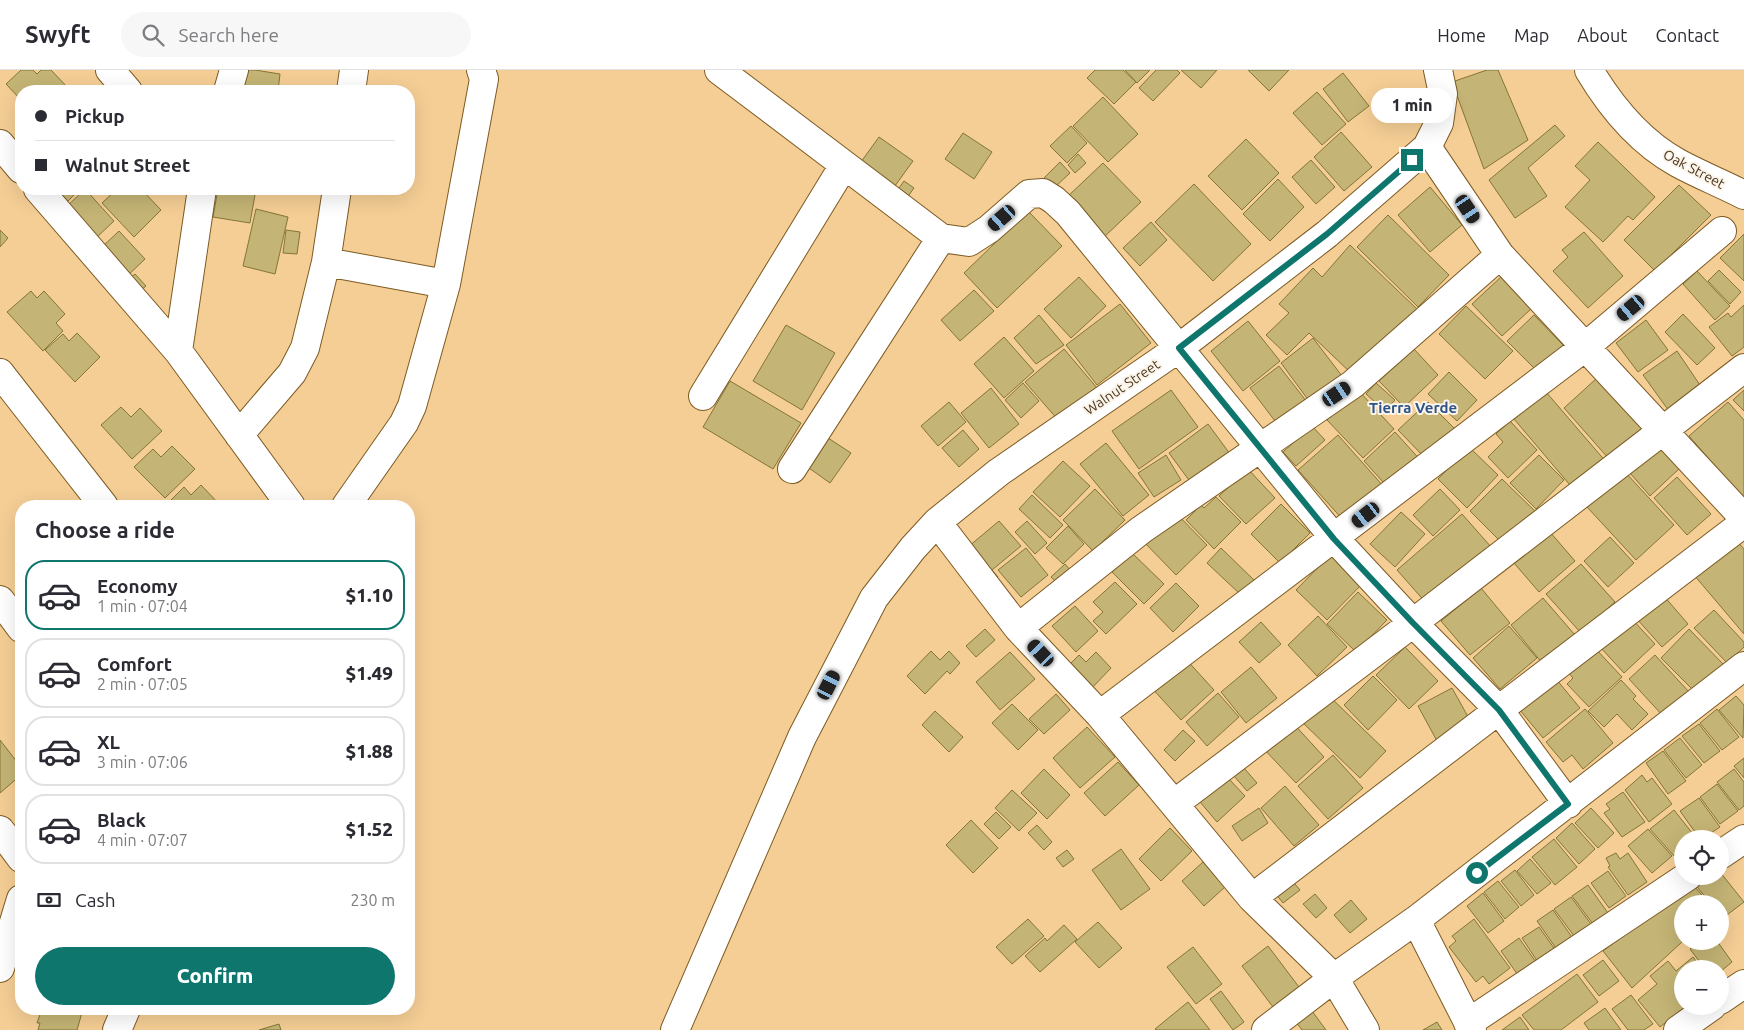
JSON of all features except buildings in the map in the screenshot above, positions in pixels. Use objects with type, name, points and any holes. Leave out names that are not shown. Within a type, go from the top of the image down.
[{"type":"street","points":[[110,70],[123,85]]},
{"type":"street","points":[[230,85],[234,70]]},
{"type":"street","points":[[352,85],[354,70]]},
{"type":"street","points":[[350,500],[404,423],[412,406],[446,284],[484,79],[481,70]]},
{"type":"street","points":[[719,70],[941,238],[969,242],[989,229],[1029,194],[1043,194],[1054,200],[1068,214],[1179,348],[1334,539],[1499,710],[1568,804]]},
{"type":"street","name":"Walnut Street","points":[[675,1030],[802,738],[874,598],[913,548],[937,522],[999,472],[1179,348],[1327,234],[1427,147],[1440,123],[1443,94],[1438,70]]},
{"type":"street","name":"Oak Street","points":[[1589,70],[1598,86],[1626,122],[1652,146],[1678,163],[1744,195]]},
{"type":"street","points":[[0,144],[15,162]]},
{"type":"street","points":[[1427,147],[1500,255],[1744,518]]},
{"type":"street","points":[[703,396],[844,165]]},
{"type":"street","points":[[43,195],[178,351],[288,500]]},
{"type":"street","points":[[178,351],[201,195]]},
{"type":"street","points":[[239,435],[292,372],[305,348],[326,262],[336,195]]},
{"type":"street","points":[[1100,715],[1585,347],[1722,231]]},
{"type":"street","points":[[792,469],[941,238]]},
{"type":"street","points":[[1018,628],[1141,530],[1353,384],[1500,255]]},
{"type":"street","points":[[326,262],[446,284]]},
{"type":"street","points":[[1174,804],[1663,432],[1744,368]]},
{"type":"street","points":[[0,373],[99,500]]},
{"type":"street","points":[[937,522],[1018,628],[1100,715],[1252,898],[1334,978],[1365,1030]]},
{"type":"street","points":[[1252,898],[1744,523]]},
{"type":"street","points":[[0,600],[15,620]]},
{"type":"street","points":[[1266,1030],[1334,978],[1416,920],[1744,666]]},
{"type":"street","points":[[0,830],[15,850]]},
{"type":"street","points":[[1729,849],[1744,839]]},
{"type":"street","points":[[1416,920],[1470,1027],[1675,885]]},
{"type":"street","points":[[0,968],[4,941],[15,914]]},
{"type":"street","points":[[1729,994],[1744,984]]},
{"type":"street","points":[[117,1030],[123,1015]]},
{"type":"street","points":[[1678,1030],[1699,1015]]},
{"type":"district","name":"Tierra Verde","points":[[1413,408]]},
{"type":"route","points":[[1412,160],[1327,234],[1179,348],[1334,539],[1499,710],[1568,804],[1477,873]]}]
